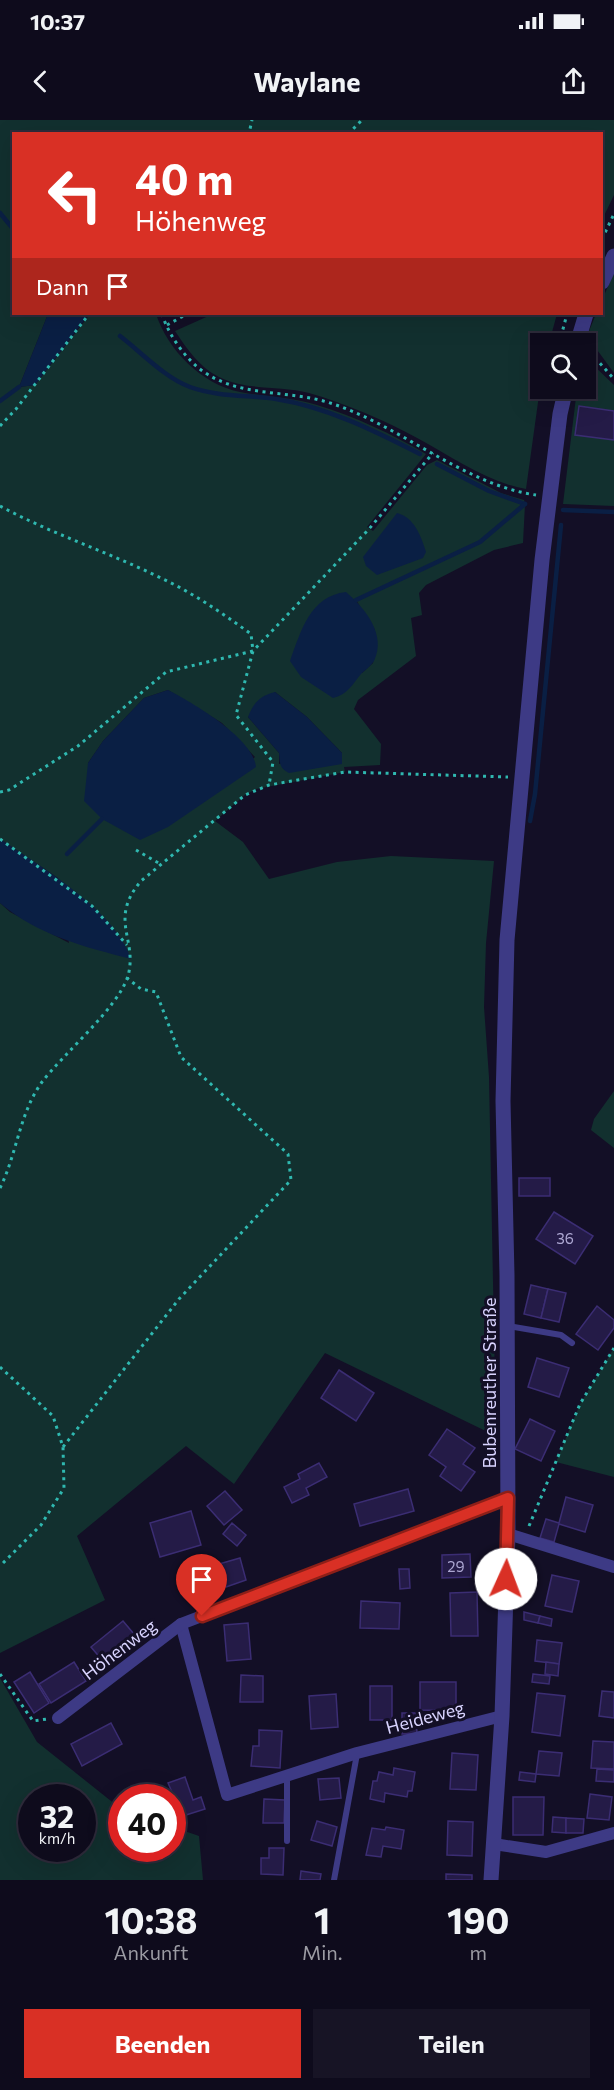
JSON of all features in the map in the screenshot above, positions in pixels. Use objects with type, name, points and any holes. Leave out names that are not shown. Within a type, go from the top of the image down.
[{"type":"street","points":[[603,280],[614,256]]},
{"type":"street","points":[[580,333],[586,315]]},
{"type":"street","name":"Bubenreuther Straße","points":[[491,1880],[502,1716],[508,1534],[508,1326],[503,1101],[507,940],[542,560],[563,399]]},
{"type":"street","name":"Höhenweg","points":[[58,1718],[181,1624],[508,1498]]},
{"type":"street","points":[[508,1534],[614,1567]]},
{"type":"street","name":"Heideweg","points":[[181,1624],[227,1795],[357,1753],[502,1716]]},
{"type":"street","points":[[494,1844],[546,1852],[614,1833]]},
{"type":"lane","points":[[508,1326],[561,1335],[572,1342]]},
{"type":"lane","points":[[334,1880],[357,1753]]},
{"type":"lane","points":[[287,1776],[287,1841]]},
{"type":"path","points":[[350,132],[362,120]]},
{"type":"path","points":[[603,237],[614,214]]},
{"type":"path","points":[[0,426],[16,409],[88,315]]},
{"type":"path","points":[[162,315],[176,342],[195,366],[217,380],[233,387],[294,394],[329,402],[398,432],[490,483],[538,495]]},
{"type":"path","points":[[167,325],[185,315]]},
{"type":"path","points":[[562,333],[567,315]]},
{"type":"path","points":[[596,359],[614,379]]},
{"type":"path","points":[[0,792],[9,790],[78,746],[166,672],[253,651],[369,529],[433,453]]},
{"type":"path","points":[[0,506],[39,528],[161,578],[210,605],[251,634],[253,651],[236,715],[273,762],[269,784]]},
{"type":"path","points":[[0,1188],[26,1110],[41,1083],[79,1038],[109,1008],[127,978],[131,958],[127,945],[125,908],[131,892],[245,795],[269,784],[345,771],[508,777]]},
{"type":"path","points":[[0,838],[92,906],[127,945]]},
{"type":"path","points":[[136,850],[162,865]]},
{"type":"path","points":[[63,1447],[179,1299],[291,1180],[288,1154],[181,1057],[156,992],[141,989],[127,978]]},
{"type":"path","points":[[524,1539],[580,1404],[614,1348]]},
{"type":"path","points":[[0,1367],[53,1416],[63,1447],[64,1488],[41,1525],[0,1566]]},
{"type":"path","points":[[0,1674],[33,1721],[58,1718]]},
{"type":"green space","points":[[0,120],[614,120],[614,195],[603,218],[603,132],[12,132],[12,315],[48,315],[19,387],[35,385],[89,315],[156,315],[161,327],[178,352],[188,364],[212,382],[240,392],[298,400],[331,409],[373,426],[426,454],[367,527],[373,531],[427,465],[437,460],[501,493],[524,500],[525,504],[523,543],[494,550],[426,585],[419,593],[422,615],[411,618],[416,656],[358,700],[354,709],[381,744],[380,765],[344,767],[345,772],[256,789],[245,795],[215,821],[243,842],[269,879],[337,862],[391,856],[494,861],[486,943],[484,1007],[489,1077],[496,1436],[325,1353],[234,1484],[186,1446],[77,1536],[105,1600],[0,1653],[0,903],[10,912],[69,943],[58,878],[0,839]],"holes":[[[356,600],[375,630],[373,663],[362,673]],[[168,690],[222,723],[255,757],[186,813],[140,839],[88,763],[103,741],[144,698]],[[275,692],[307,717],[342,753],[279,764],[279,753],[248,717]]]},
{"type":"green space","points":[[614,273],[614,373],[596,348],[596,333],[588,333],[596,315],[603,315],[603,298]]},
{"type":"green space","points":[[211,315],[557,315],[552,333],[530,333],[530,399],[538,399],[526,489],[484,475],[392,425],[337,402],[309,393],[251,386],[219,377],[199,363],[175,331]]},
{"type":"green space","points":[[596,368],[614,385],[614,506],[563,504],[576,399],[596,399]]},
{"type":"green space","points":[[614,1091],[614,1148],[591,1130],[594,1119]]},
{"type":"green space","points":[[614,1348],[614,1477],[556,1462],[580,1404]]},
{"type":"green space","points":[[0,1678],[37,1742],[90,1784],[18,1784],[18,1862],[96,1862],[96,1789],[108,1799],[108,1862],[186,1862],[186,1832],[199,1836],[203,1880],[0,1880]]},
{"type":"water","points":[[48,315],[88,315],[35,385],[19,387]]},
{"type":"water","points":[[397,513],[412,523],[426,552],[423,558],[377,575],[366,566],[363,557]]},
{"type":"water","points":[[346,592],[367,614],[372,623],[378,642],[377,651],[373,663],[349,689],[333,698],[301,677],[290,661],[303,627],[315,608],[324,600]]},
{"type":"water","points":[[168,690],[206,712],[233,733],[252,756],[256,767],[168,827],[140,840],[102,819],[84,801],[88,763],[103,741],[144,698]]},
{"type":"water","points":[[275,692],[307,717],[342,753],[342,764],[289,773],[283,769],[279,753],[248,717],[258,700]]},
{"type":"water","points":[[0,839],[55,876],[94,907],[123,941],[131,959],[62,939],[30,924],[0,903]]},
{"type":"building","points":[[579,406],[614,411],[614,440],[575,435]]},
{"type":"building","points":[[519,1178],[550,1178],[550,1196],[519,1196]]},
{"type":"building","points":[[554,1212],[593,1236],[575,1264],[536,1239]]},
{"type":"building","points":[[531,1285],[548,1289],[541,1318],[524,1314]]},
{"type":"building","points":[[548,1289],[566,1293],[559,1322],[541,1318]]},
{"type":"building","points":[[597,1306],[614,1320],[614,1328],[598,1350],[576,1334]]},
{"type":"building","points":[[537,1358],[569,1368],[559,1397],[528,1387]]},
{"type":"building","points":[[339,1370],[374,1393],[356,1421],[321,1398]]},
{"type":"building","points":[[530,1419],[555,1431],[541,1461],[515,1449]]},
{"type":"building","points":[[447,1429],[475,1448],[463,1464],[475,1472],[461,1491],[440,1476],[446,1467],[429,1455]]},
{"type":"building","points":[[319,1463],[327,1477],[306,1488],[309,1495],[292,1503],[284,1487],[300,1479],[298,1474]]},
{"type":"building","points":[[408,1489],[414,1511],[360,1526],[354,1504]]},
{"type":"building","points":[[225,1491],[242,1510],[224,1525],[207,1506]]},
{"type":"building","points":[[566,1497],[593,1505],[585,1532],[559,1524],[554,1542],[540,1538],[546,1519],[559,1523]]},
{"type":"building","points":[[191,1511],[201,1545],[160,1557],[150,1523]]},
{"type":"building","points":[[232,1523],[246,1535],[237,1546],[223,1534]]},
{"type":"building","points":[[470,1554],[471,1577],[442,1578],[442,1555]]},
{"type":"building","points":[[240,1558],[246,1580],[226,1587],[219,1564]]},
{"type":"building","points":[[201,1567],[211,1591],[193,1599],[183,1574]]},
{"type":"building","points":[[399,1569],[409,1569],[410,1588],[400,1589]]},
{"type":"building","points":[[552,1575],[579,1581],[572,1612],[545,1606]]},
{"type":"building","points":[[477,1592],[478,1636],[451,1636],[450,1593]]},
{"type":"building","points":[[361,1601],[400,1603],[399,1629],[360,1628]]},
{"type":"building","points":[[524,1612],[540,1616],[538,1623],[524,1620]]},
{"type":"building","points":[[540,1616],[552,1619],[551,1626],[538,1623]]},
{"type":"building","points":[[123,1621],[139,1640],[107,1666],[91,1647]]},
{"type":"building","points":[[248,1623],[251,1659],[227,1661],[224,1625]]},
{"type":"building","points":[[537,1640],[562,1643],[559,1664],[535,1661]]},
{"type":"building","points":[[74,1662],[86,1681],[51,1703],[39,1684]]},
{"type":"building","points":[[546,1662],[559,1664],[558,1676],[545,1674]]},
{"type":"building","points":[[30,1672],[49,1703],[34,1713],[14,1682]]},
{"type":"building","points":[[533,1674],[550,1676],[549,1684],[532,1682]]},
{"type":"building","points":[[241,1675],[263,1676],[263,1702],[240,1702]]},
{"type":"building","points":[[420,1682],[456,1682],[456,1711],[420,1710]]},
{"type":"building","points":[[370,1686],[392,1686],[392,1720],[370,1720]]},
{"type":"building","points":[[602,1691],[614,1692],[614,1718],[599,1716]]},
{"type":"building","points":[[537,1693],[565,1696],[560,1736],[532,1732]]},
{"type":"building","points":[[336,1694],[338,1727],[311,1729],[309,1696]]},
{"type":"building","points":[[402,1713],[416,1713],[417,1734],[402,1734]]},
{"type":"building","points":[[111,1723],[122,1744],[82,1766],[71,1744]]},
{"type":"building","points":[[259,1730],[282,1731],[280,1768],[251,1766],[253,1746],[259,1746]]},
{"type":"building","points":[[593,1741],[614,1742],[614,1769],[591,1768]]},
{"type":"building","points":[[539,1751],[562,1753],[559,1776],[536,1774]]},
{"type":"building","points":[[452,1753],[478,1755],[476,1790],[450,1789]]},
{"type":"building","points":[[394,1768],[415,1772],[412,1791],[408,1791],[407,1797],[385,1793],[384,1802],[370,1799],[373,1781],[377,1781],[379,1772],[393,1775]]},
{"type":"building","points":[[597,1769],[614,1770],[614,1782],[596,1781]]},
{"type":"building","points":[[520,1772],[536,1774],[535,1782],[519,1780]]},
{"type":"building","points":[[185,1777],[193,1800],[201,1797],[205,1809],[186,1815],[186,1784],[168,1783]]},
{"type":"building","points":[[339,1778],[341,1798],[320,1800],[318,1779]]},
{"type":"building","points":[[590,1794],[612,1797],[609,1820],[587,1818]]},
{"type":"building","points":[[513,1797],[544,1797],[543,1835],[513,1835]]},
{"type":"building","points":[[264,1799],[285,1800],[284,1823],[263,1823]]},
{"type":"building","points":[[553,1817],[566,1818],[566,1833],[552,1832]]},
{"type":"building","points":[[566,1818],[584,1819],[583,1833],[566,1833]]},
{"type":"building","points":[[317,1821],[337,1827],[332,1846],[311,1840]]},
{"type":"building","points":[[448,1821],[473,1822],[472,1856],[447,1855]]},
{"type":"building","points":[[386,1827],[404,1830],[401,1849],[383,1846],[381,1857],[366,1855],[372,1828],[385,1830]]},
{"type":"building","points":[[269,1848],[284,1848],[283,1875],[261,1874],[261,1858],[269,1858]]},
{"type":"building","points":[[301,1871],[321,1874],[320,1880],[300,1880]]},
{"type":"building","points":[[446,1874],[472,1875],[472,1880],[446,1880]]},
{"type":"waterway","points":[[0,213],[12,228]]},
{"type":"waterway","points":[[120,336],[162,371],[190,387],[222,394],[276,399],[314,408],[368,429],[420,454]]},
{"type":"waterway","points":[[0,401],[19,387]]},
{"type":"waterway","points":[[437,464],[489,491],[525,504]]},
{"type":"waterway","points":[[356,600],[480,542],[525,504]]},
{"type":"waterway","points":[[563,510],[614,512]]},
{"type":"waterway","points":[[530,821],[535,794],[561,525]]},
{"type":"waterway","points":[[67,854],[102,819]]},
{"type":"route","points":[[202,1616],[508,1498],[506,1579]]}]
